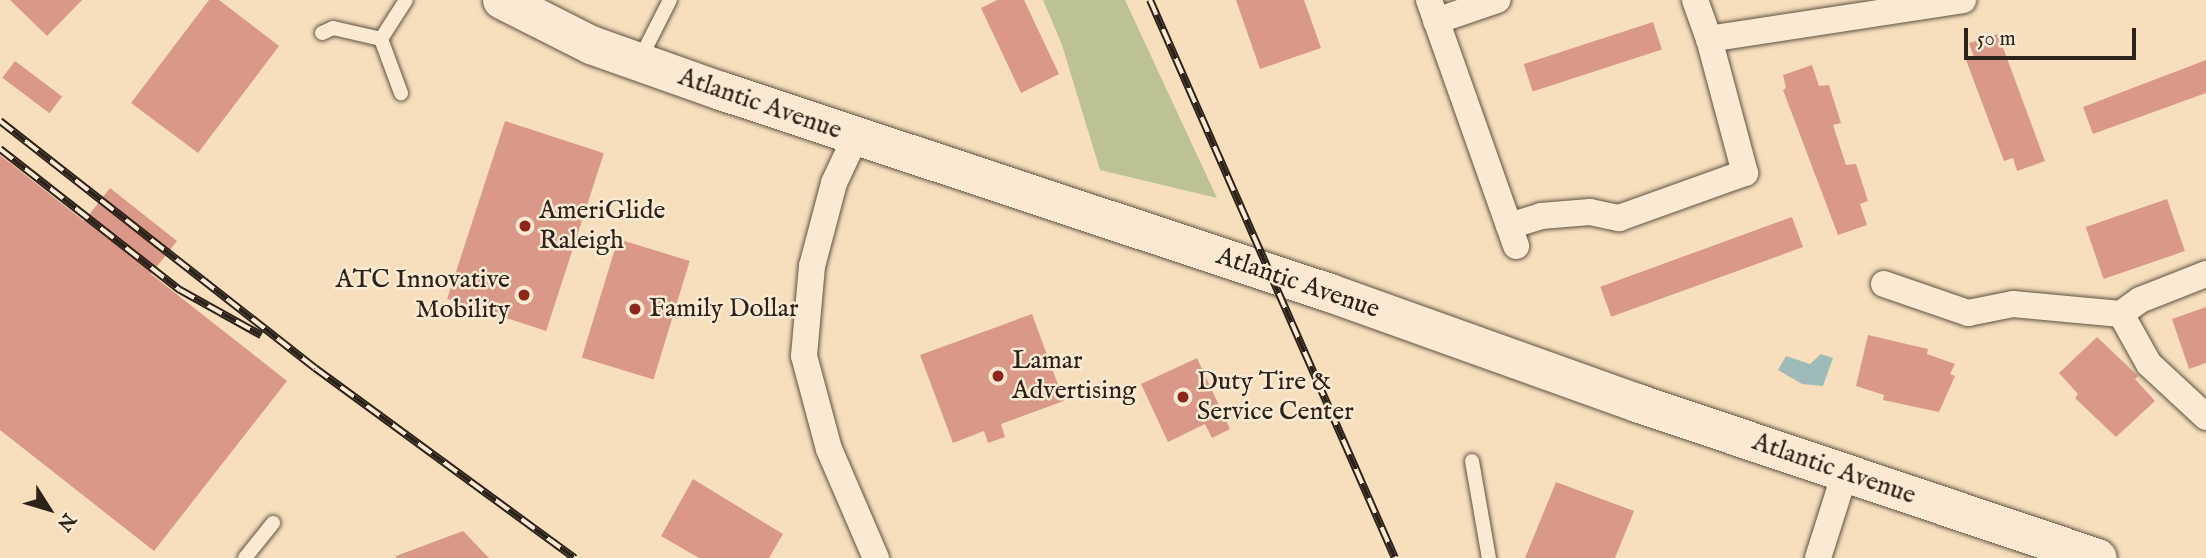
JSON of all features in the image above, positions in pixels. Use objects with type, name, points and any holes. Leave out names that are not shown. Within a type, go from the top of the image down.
[{"type":"main road","name":"Atlantic Avenue","points":[[502,0],[591,45],[639,62],[1342,297],[1845,473],[2098,558]]},
{"type":"street","points":[[1497,0],[1432,11],[1512,236],[1541,216],[1590,212],[1619,218],[1745,173],[1709,39],[1695,0]]},
{"type":"street","points":[[1709,39],[1963,0]]},
{"type":"street","points":[[856,136],[834,183],[812,266],[804,356],[829,449],[876,558]]},
{"type":"street","points":[[1884,284],[1968,313],[2013,304],[2121,314],[2140,300],[2206,274]]},
{"type":"street","points":[[2121,314],[2149,364],[2206,417]]},
{"type":"street","points":[[1818,558],[1845,473]]},
{"type":"lane","points":[[381,39],[406,0]]},
{"type":"lane","points":[[639,62],[670,0]]},
{"type":"lane","points":[[322,33],[333,28],[381,39]]},
{"type":"lane","points":[[381,39],[401,93]]},
{"type":"lane","points":[[1472,461],[1489,558]]},
{"type":"lane","points":[[245,558],[273,523]]},
{"type":"green space","points":[[1043,0],[1125,0],[1217,198],[1100,170],[1062,45]]},
{"type":"water","points":[[1821,354],[1833,358],[1823,386],[1802,384],[1778,370],[1786,356],[1810,364]]},
{"type":"building","points":[[10,0],[82,0],[47,36]]},
{"type":"building","points":[[209,0],[219,0],[279,46],[198,153],[131,103]]},
{"type":"building","points":[[997,0],[1024,0],[1059,74],[1021,93],[981,8]]},
{"type":"building","points":[[1236,0],[1304,0],[1321,48],[1260,69]]},
{"type":"building","points":[[1653,22],[1662,50],[1533,92],[1524,64]]},
{"type":"building","points":[[1998,34],[2045,161],[2017,171],[2013,158],[2004,161],[1966,60],[1974,58],[1969,43]]},
{"type":"building","points":[[2206,60],[2206,93],[2093,134],[2083,107]]},
{"type":"building","points":[[15,61],[62,97],[49,113],[2,78]]},
{"type":"building","points":[[1812,65],[1819,86],[1829,85],[1841,123],[1833,125],[1846,165],[1856,164],[1868,201],[1860,204],[1867,225],[1838,235],[1783,90],[1786,88],[1783,75]]},
{"type":"building","name":"AmeriGlide Raleigh","points":[[505,121],[604,153],[546,331],[447,299]]},
{"type":"building","points":[[0,155],[84,221],[110,188],[177,241],[151,274],[287,381],[154,551],[0,430]]},
{"type":"building","points":[[2167,199],[2185,251],[2104,279],[2086,227]]},
{"type":"building","points":[[1792,217],[1803,247],[1611,317],[1600,287]]},
{"type":"building","name":"Family Dollar","points":[[618,239],[690,261],[653,380],[582,358]]},
{"type":"building","points":[[2206,307],[2206,363],[2189,369],[2172,319]]},
{"type":"building","points":[[1032,314],[1064,401],[1001,424],[1005,437],[988,443],[984,431],[953,443],[920,355]]},
{"type":"building","points":[[1868,335],[1928,349],[1927,354],[1955,364],[1950,374],[1955,376],[1939,412],[1883,400],[1884,395],[1856,386]]},
{"type":"building","points":[[2097,337],[2138,376],[2135,379],[2155,401],[2116,437],[2075,398],[2078,394],[2059,373]]},
{"type":"building","points":[[1197,358],[1230,429],[1212,438],[1205,424],[1168,442],[1141,384]]},
{"type":"building","points":[[693,479],[783,534],[769,558],[699,558],[661,536]]},
{"type":"building","points":[[1556,482],[1634,511],[1615,558],[1525,558]]},
{"type":"building","points":[[463,531],[489,558],[396,558],[396,556]]},
{"type":"railway","points":[[1150,0],[1395,558]]},
{"type":"railway","points":[[0,121],[315,368],[575,558]]},
{"type":"railway","points":[[0,149],[180,290],[261,335]]},
{"type":"place","name":"AmeriGlide Raleigh","points":[[525,226]]},
{"type":"place","name":"ATC Innovative Mobility","points":[[524,295]]},
{"type":"place","name":"Family Dollar","points":[[635,309]]},
{"type":"place","name":"Lamar Advertising","points":[[998,376]]},
{"type":"place","name":"Duty Tire & Service Center","points":[[1183,397]]}]
